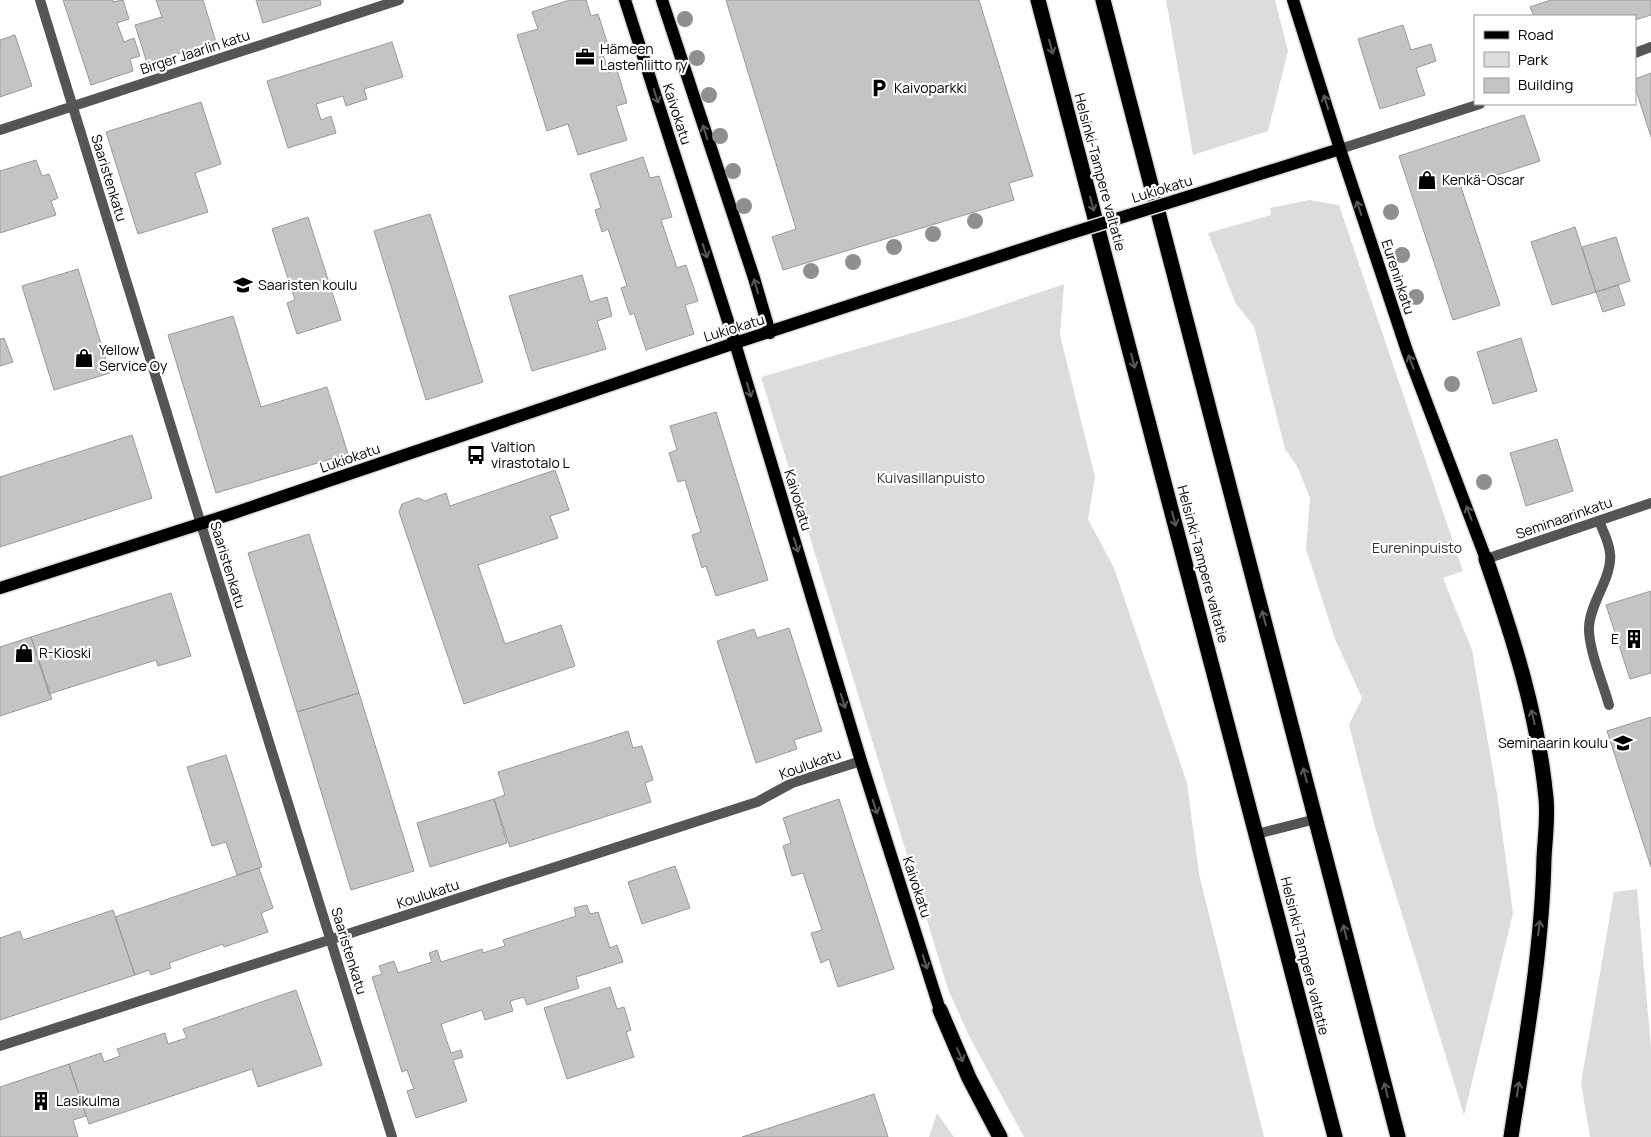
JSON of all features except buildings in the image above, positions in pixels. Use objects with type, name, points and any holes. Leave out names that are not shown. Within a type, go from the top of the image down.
[{"type":"highway","name":"Helsinki-Tampere valtatie","points":[[1038,0],[1335,1137]]},
{"type":"highway","points":[[1103,0],[1398,1137]]},
{"type":"highway","points":[[1486,559],[1512,634],[1532,711],[1546,799],[1543,898],[1526,1040],[1510,1137]]},
{"type":"highway","points":[[940,1010],[970,1078],[1000,1137]]},
{"type":"main road","name":"Kaivokatu","points":[[625,0],[735,343],[861,761],[940,1010]]},
{"type":"main road","name":"Kaivokatu","points":[[662,0],[754,278],[770,333]]},
{"type":"main road","name":"Eureninkatu","points":[[1294,0],[1340,149],[1407,351],[1486,559]]},
{"type":"main road","name":"Lukiokatu","points":[[0,588],[201,524],[735,343],[1065,235],[1340,149]]},
{"type":"street","name":"Saaristenkatu","points":[[40,0],[392,1137]]},
{"type":"street","name":"Birger Jaarlin katu","points":[[0,130],[399,0]]},
{"type":"street","points":[[1636,53],[1651,47]]},
{"type":"street","name":"Lukiokatu","points":[[1340,149],[1477,105]]},
{"type":"street","name":"Seminaarinkatu","points":[[1486,559],[1651,503]]},
{"type":"street","points":[[1599,520],[1610,554],[1604,581],[1593,606],[1589,624],[1589,636],[1609,705]]},
{"type":"street","name":"Koulukatu","points":[[0,1046],[757,802],[792,783],[861,761]]},
{"type":"street","points":[[1257,834],[1316,819]]},
{"type":"green space","points":[[1166,0],[1275,0],[1288,51],[1268,131],[1193,155]]},
{"type":"green space","name":"Eureninpuisto","points":[[1309,200],[1339,205],[1463,571],[1443,578],[1472,650],[1497,794],[1513,913],[1464,1115],[1375,827],[1349,725],[1362,698],[1335,639],[1306,549],[1310,498],[1297,466],[1285,449],[1254,326],[1236,304],[1208,233],[1271,215],[1270,208]]},
{"type":"green space","name":"Kuivasillanpuisto","points":[[1064,284],[1060,335],[1095,477],[1088,519],[1114,568],[1187,783],[1199,874],[1264,1137],[1024,1137],[969,1036],[948,989],[761,377],[967,317]]},
{"type":"green space","points":[[1637,889],[1651,1048],[1651,1137],[1590,1137],[1581,1083],[1614,892]]},
{"type":"green space","points":[[937,1113],[954,1137],[929,1137]]},
{"type":"place","name":"Hämeen Lastenliitto ry","points":[[585,57]]},
{"type":"place","name":"Kaivoparkki","points":[[879,88]]},
{"type":"place","name":"Kenkä-Oscar","points":[[1427,180]]},
{"type":"place","name":"Saaristen koulu","points":[[243,285]]},
{"type":"place","name":"Yellow Service Oy","points":[[84,358]]},
{"type":"place","name":"Valtion virastotalo L","points":[[476,455]]},
{"type":"place","name":"E","points":[[1634,639]]},
{"type":"place","name":"R-Kioski","points":[[24,653]]},
{"type":"place","name":"Seminaarin koulu","points":[[1623,743]]},
{"type":"place","name":"Lasikulma","points":[[41,1101]]}]
